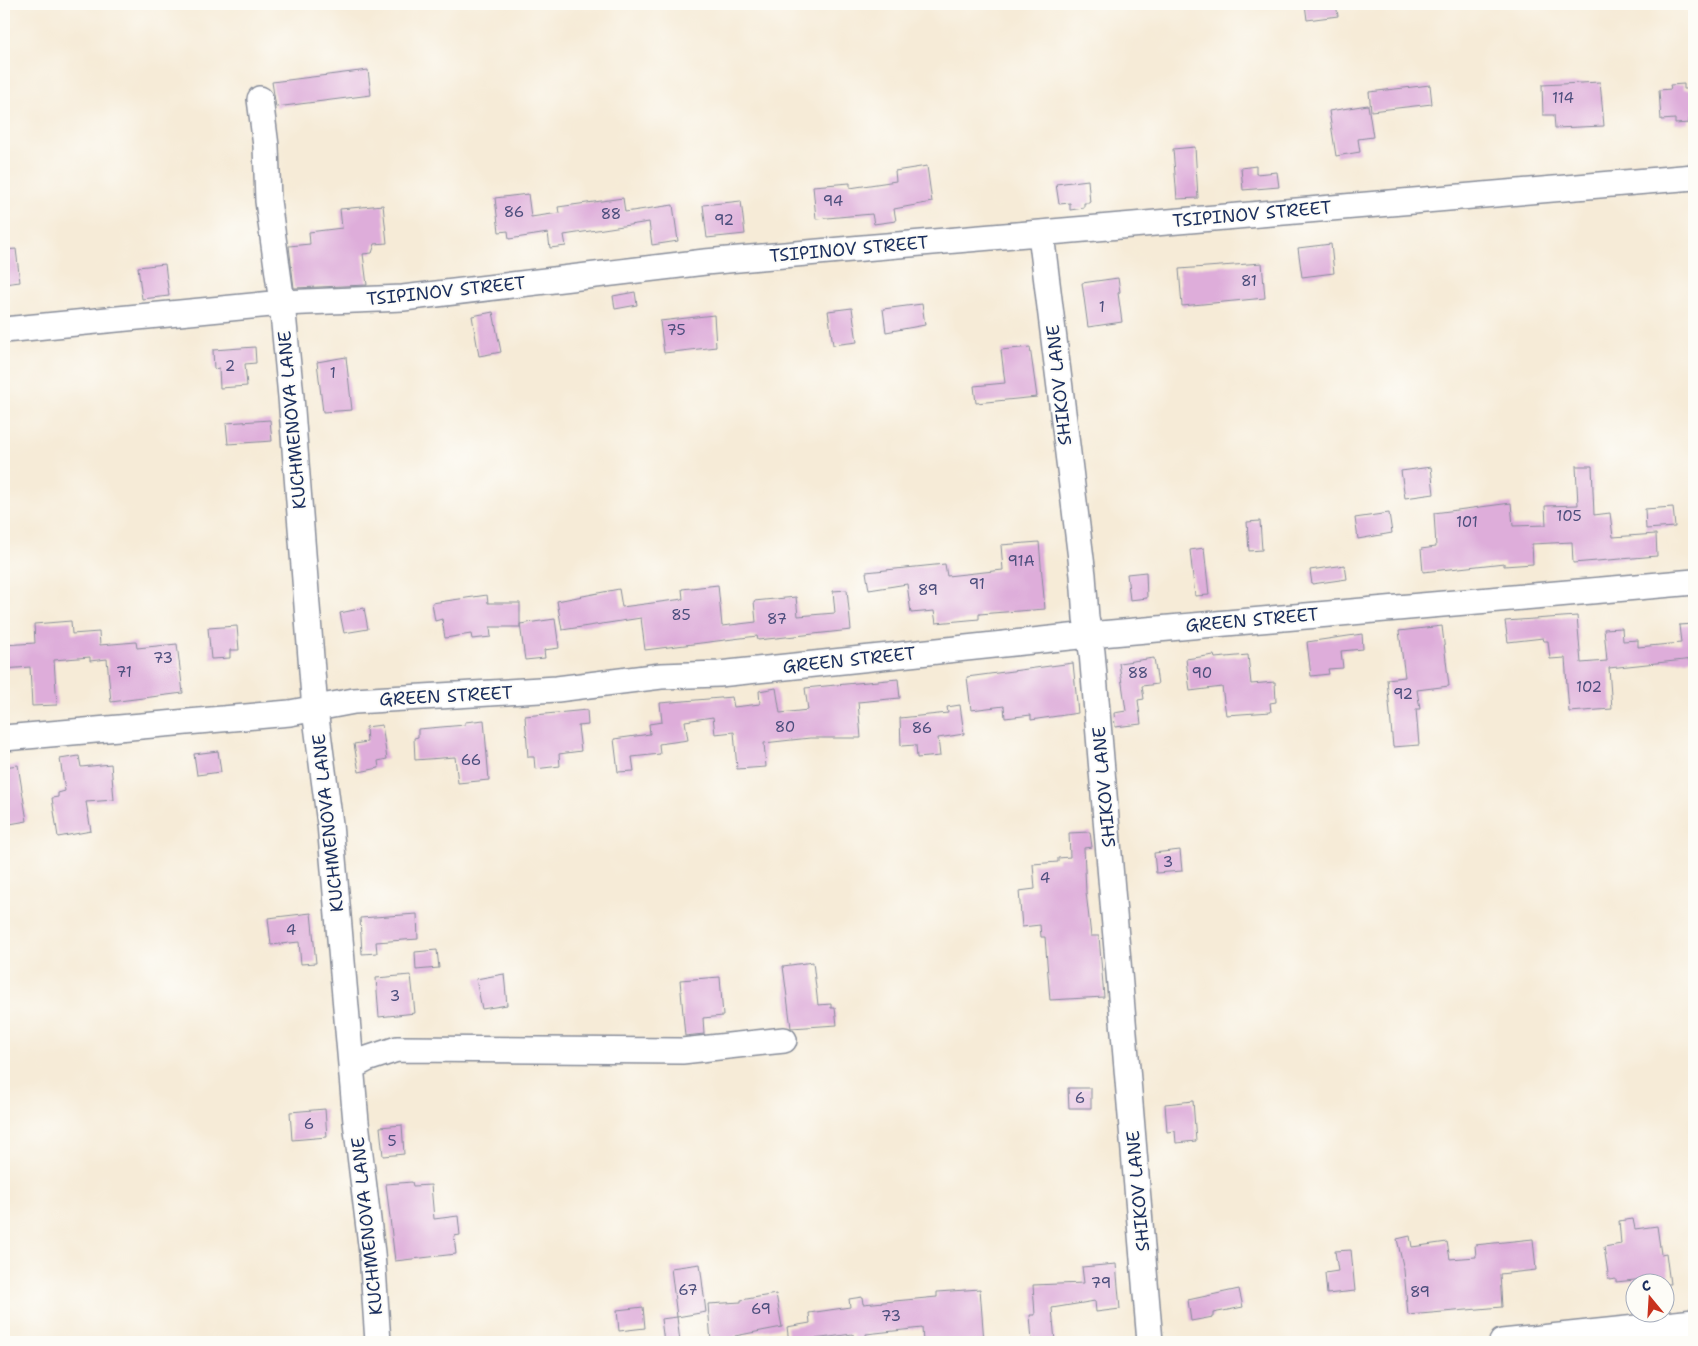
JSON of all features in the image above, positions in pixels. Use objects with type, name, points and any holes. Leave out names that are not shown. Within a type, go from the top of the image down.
[{"type":"street","name":"KUCHMENOVA LANE","points":[[260,99],[266,146],[268,201],[282,303],[315,710],[330,824],[352,1067],[372,1253],[378,1342]]},
{"type":"street","name":"TSIPINOV STREET","points":[[4,330],[282,303],[403,298],[706,262],[1041,234],[1199,217],[1694,177]]},
{"type":"street","name":"SHIKOV LANE","points":[[1041,234],[1097,706],[1150,1342]]},
{"type":"street","name":"GREEN STREET","points":[[4,738],[315,710],[354,701],[557,689],[661,676],[719,674],[1089,635],[1694,582]]},
{"type":"street","points":[[352,1067],[374,1056],[397,1049],[682,1051],[784,1040]]},
{"type":"street","points":[[1502,1342],[1694,1322]]},
{"type":"building","points":[[1305,4],[1336,4],[1338,16],[1307,20]]},
{"type":"building","points":[[368,70],[371,95],[276,107],[272,82]]},
{"type":"building","points":[[1600,82],[1604,126],[1555,128],[1554,115],[1543,115],[1542,85]]},
{"type":"building","points":[[1684,84],[1684,89],[1694,89],[1694,118],[1689,119],[1689,123],[1675,124],[1675,119],[1661,120],[1659,90],[1671,89],[1670,85]]},
{"type":"building","points":[[1430,85],[1432,104],[1371,111],[1369,92]]},
{"type":"building","points":[[1368,105],[1373,137],[1358,139],[1360,152],[1336,156],[1329,111]]},
{"type":"building","points":[[1195,147],[1198,198],[1177,199],[1173,149]]},
{"type":"building","points":[[927,166],[932,202],[894,209],[896,221],[874,224],[872,214],[816,219],[813,186],[850,183],[850,188],[896,181],[895,171]]},
{"type":"building","points":[[1256,166],[1256,174],[1277,172],[1279,187],[1243,190],[1241,168]]},
{"type":"building","points":[[1088,180],[1090,203],[1084,203],[1084,208],[1070,210],[1070,203],[1059,204],[1056,184]]},
{"type":"building","points":[[528,194],[531,217],[559,213],[558,207],[623,198],[625,212],[673,205],[678,241],[652,245],[649,222],[564,235],[566,246],[550,248],[548,233],[509,239],[508,231],[499,232],[495,198]]},
{"type":"building","points":[[741,201],[745,234],[707,238],[703,205]]},
{"type":"building","points":[[383,205],[387,243],[375,244],[372,253],[363,254],[367,285],[294,288],[289,246],[310,244],[309,232],[342,228],[340,209]]},
{"type":"building","points":[[1331,244],[1334,273],[1302,277],[1298,248]]},
{"type":"building","points":[[16,249],[20,282],[4,284],[4,250]]},
{"type":"building","points":[[1262,263],[1265,298],[1182,306],[1179,269]]},
{"type":"building","points":[[165,264],[169,296],[142,299],[138,267]]},
{"type":"building","points":[[1118,278],[1122,322],[1088,327],[1082,283]]},
{"type":"building","points":[[635,292],[637,305],[615,309],[613,296]]},
{"type":"building","points":[[922,304],[925,325],[886,332],[883,309]]},
{"type":"building","points":[[852,308],[857,342],[833,345],[828,311]]},
{"type":"building","points":[[493,312],[501,352],[479,356],[472,316]]},
{"type":"building","points":[[714,315],[716,347],[664,353],[660,321]]},
{"type":"building","points":[[255,347],[256,363],[245,364],[247,386],[220,388],[219,368],[214,369],[213,350]]},
{"type":"building","points":[[1030,347],[1037,397],[976,403],[974,386],[1005,383],[1001,350]]},
{"type":"building","points":[[346,357],[352,410],[323,412],[317,362]]},
{"type":"building","points":[[270,420],[272,441],[228,444],[226,423]]},
{"type":"building","points":[[1576,466],[1592,466],[1594,515],[1610,513],[1613,537],[1656,534],[1657,556],[1573,563],[1572,542],[1532,544],[1533,564],[1504,566],[1504,563],[1423,572],[1421,549],[1436,547],[1434,513],[1511,503],[1513,526],[1546,525],[1545,506],[1578,505]]},
{"type":"building","points":[[1431,467],[1434,494],[1405,498],[1401,471]]},
{"type":"building","points":[[1673,507],[1675,527],[1646,529],[1645,509]]},
{"type":"building","points":[[1389,513],[1392,533],[1358,539],[1355,518]]},
{"type":"building","points":[[1260,521],[1262,550],[1249,551],[1247,522]]},
{"type":"building","points":[[1039,542],[1045,609],[979,614],[979,619],[936,623],[934,611],[911,613],[907,584],[869,590],[866,572],[945,564],[947,576],[1003,570],[1001,545]]},
{"type":"building","points":[[1204,548],[1209,595],[1195,596],[1190,550]]},
{"type":"building","points":[[1345,565],[1347,579],[1312,584],[1310,570]]},
{"type":"building","points":[[1146,572],[1147,598],[1130,600],[1127,574]]},
{"type":"building","points":[[718,585],[722,626],[756,622],[754,601],[796,597],[798,616],[835,613],[833,591],[847,590],[851,630],[758,640],[757,636],[645,650],[641,618],[562,630],[557,601],[619,589],[622,607],[683,599],[682,589]]},
{"type":"building","points":[[487,595],[488,603],[520,603],[520,627],[490,627],[491,637],[472,639],[471,634],[445,638],[442,619],[435,621],[432,603]]},
{"type":"building","points":[[364,608],[368,629],[344,633],[340,613]]},
{"type":"building","points":[[1577,616],[1581,663],[1607,661],[1604,629],[1622,628],[1623,641],[1638,640],[1638,647],[1681,643],[1679,625],[1694,624],[1694,659],[1609,668],[1612,709],[1569,712],[1565,658],[1550,659],[1548,641],[1544,641],[1543,638],[1508,642],[1505,621]]},
{"type":"building","points":[[555,619],[559,648],[544,650],[545,658],[525,660],[520,624]]},
{"type":"building","points":[[71,621],[72,634],[99,632],[100,645],[136,642],[137,648],[177,644],[183,693],[111,702],[107,659],[90,661],[90,657],[54,660],[57,705],[32,706],[30,667],[4,669],[4,645],[35,643],[34,624]]},
{"type":"building","points":[[237,626],[239,650],[230,650],[230,658],[211,659],[208,628]]},
{"type":"building","points":[[1442,626],[1449,686],[1417,690],[1420,709],[1416,709],[1419,745],[1393,747],[1387,679],[1405,677],[1399,631]]},
{"type":"building","points":[[1362,634],[1363,649],[1341,651],[1343,668],[1328,669],[1329,674],[1311,676],[1307,642]]},
{"type":"building","points":[[1214,655],[1215,658],[1248,655],[1251,684],[1275,682],[1276,702],[1270,703],[1271,712],[1226,715],[1222,687],[1190,691],[1186,659]]},
{"type":"building","points":[[1154,658],[1158,684],[1142,686],[1144,699],[1138,700],[1141,724],[1115,727],[1114,713],[1126,711],[1119,663]]},
{"type":"building","points":[[1073,663],[1078,713],[1031,720],[1031,715],[1005,718],[1004,706],[971,710],[967,677]]},
{"type":"building","points":[[898,679],[900,698],[858,702],[861,738],[810,738],[764,743],[766,767],[737,769],[734,732],[715,734],[713,717],[685,721],[688,740],[659,744],[660,754],[632,757],[634,771],[618,772],[614,739],[650,734],[649,724],[662,722],[660,703],[732,697],[734,707],[760,704],[759,691],[776,688],[780,713],[808,710],[805,688]]},
{"type":"building","points":[[960,705],[964,734],[938,738],[940,756],[917,758],[916,745],[901,746],[900,718],[948,713],[947,707]]},
{"type":"building","points":[[587,710],[588,725],[578,726],[581,751],[559,754],[560,766],[535,769],[534,757],[528,757],[525,716]]},
{"type":"building","points":[[484,720],[489,780],[458,783],[455,757],[415,760],[414,738],[418,737],[418,729],[465,725],[465,722]]},
{"type":"building","points":[[382,725],[387,759],[378,761],[379,768],[359,772],[354,744],[367,742],[366,727]]},
{"type":"building","points":[[218,751],[221,772],[197,775],[194,754]]},
{"type":"building","points":[[79,756],[81,767],[111,764],[114,800],[86,802],[91,831],[58,837],[52,798],[58,797],[58,793],[65,791],[60,759]]},
{"type":"building","points":[[18,765],[27,821],[4,825],[4,767]]},
{"type":"building","points":[[1090,832],[1092,847],[1084,848],[1086,892],[1091,936],[1099,936],[1104,997],[1050,1000],[1045,937],[1041,937],[1040,925],[1022,927],[1019,891],[1035,889],[1033,864],[1058,862],[1058,858],[1070,857],[1069,833]]},
{"type":"building","points":[[1180,850],[1182,871],[1156,873],[1154,853]]},
{"type":"building","points":[[311,913],[316,963],[301,964],[299,942],[271,945],[268,918]]},
{"type":"building","points":[[417,914],[418,939],[376,942],[377,953],[362,954],[360,918]]},
{"type":"building","points":[[437,950],[439,968],[416,970],[415,952]]},
{"type":"building","points":[[813,962],[818,1005],[831,1004],[831,1008],[835,1008],[837,1025],[791,1028],[783,966]]},
{"type":"building","points":[[504,974],[507,1005],[482,1009],[476,979]]},
{"type":"building","points":[[411,975],[415,1013],[379,1017],[376,978]]},
{"type":"building","points":[[720,977],[723,1016],[703,1018],[704,1034],[685,1036],[680,980]]},
{"type":"building","points":[[1068,1088],[1091,1088],[1091,1108],[1069,1108]]},
{"type":"building","points":[[1193,1101],[1196,1141],[1176,1143],[1175,1131],[1167,1132],[1165,1104]]},
{"type":"building","points":[[325,1109],[327,1137],[292,1140],[290,1112]]},
{"type":"building","points":[[402,1125],[404,1154],[383,1156],[380,1127]]},
{"type":"building","points":[[412,1182],[413,1186],[431,1185],[434,1219],[458,1216],[460,1235],[454,1236],[456,1254],[395,1261],[386,1184]]},
{"type":"building","points":[[1633,1219],[1635,1229],[1657,1226],[1661,1254],[1666,1253],[1669,1274],[1626,1274],[1626,1281],[1616,1282],[1616,1279],[1609,1280],[1604,1247],[1621,1244],[1619,1221]]},
{"type":"building","points":[[1410,1236],[1412,1247],[1447,1242],[1450,1259],[1476,1257],[1475,1245],[1533,1239],[1536,1270],[1500,1274],[1502,1307],[1408,1315],[1404,1270],[1397,1239]]},
{"type":"building","points":[[1351,1250],[1355,1291],[1327,1294],[1325,1273],[1338,1271],[1335,1251]]},
{"type":"building","points":[[700,1264],[706,1312],[677,1317],[671,1268]]},
{"type":"building","points":[[1116,1264],[1120,1309],[1096,1312],[1095,1301],[1052,1308],[1055,1342],[1032,1342],[1030,1315],[1035,1315],[1033,1285],[1084,1283],[1082,1267]]},
{"type":"building","points":[[980,1289],[984,1342],[923,1342],[922,1328],[866,1334],[867,1342],[854,1342],[853,1334],[806,1340],[806,1342],[789,1342],[787,1327],[810,1323],[809,1313],[850,1307],[849,1299],[862,1297],[863,1304],[937,1297],[937,1292]]},
{"type":"building","points":[[1239,1289],[1243,1307],[1213,1313],[1213,1317],[1191,1321],[1188,1300]]},
{"type":"building","points":[[776,1294],[782,1327],[735,1336],[735,1342],[711,1342],[708,1304],[741,1302],[741,1300]]},
{"type":"building","points":[[643,1307],[645,1328],[619,1331],[617,1310]]},
{"type":"building","points":[[677,1317],[680,1342],[664,1342],[661,1319]]}]
